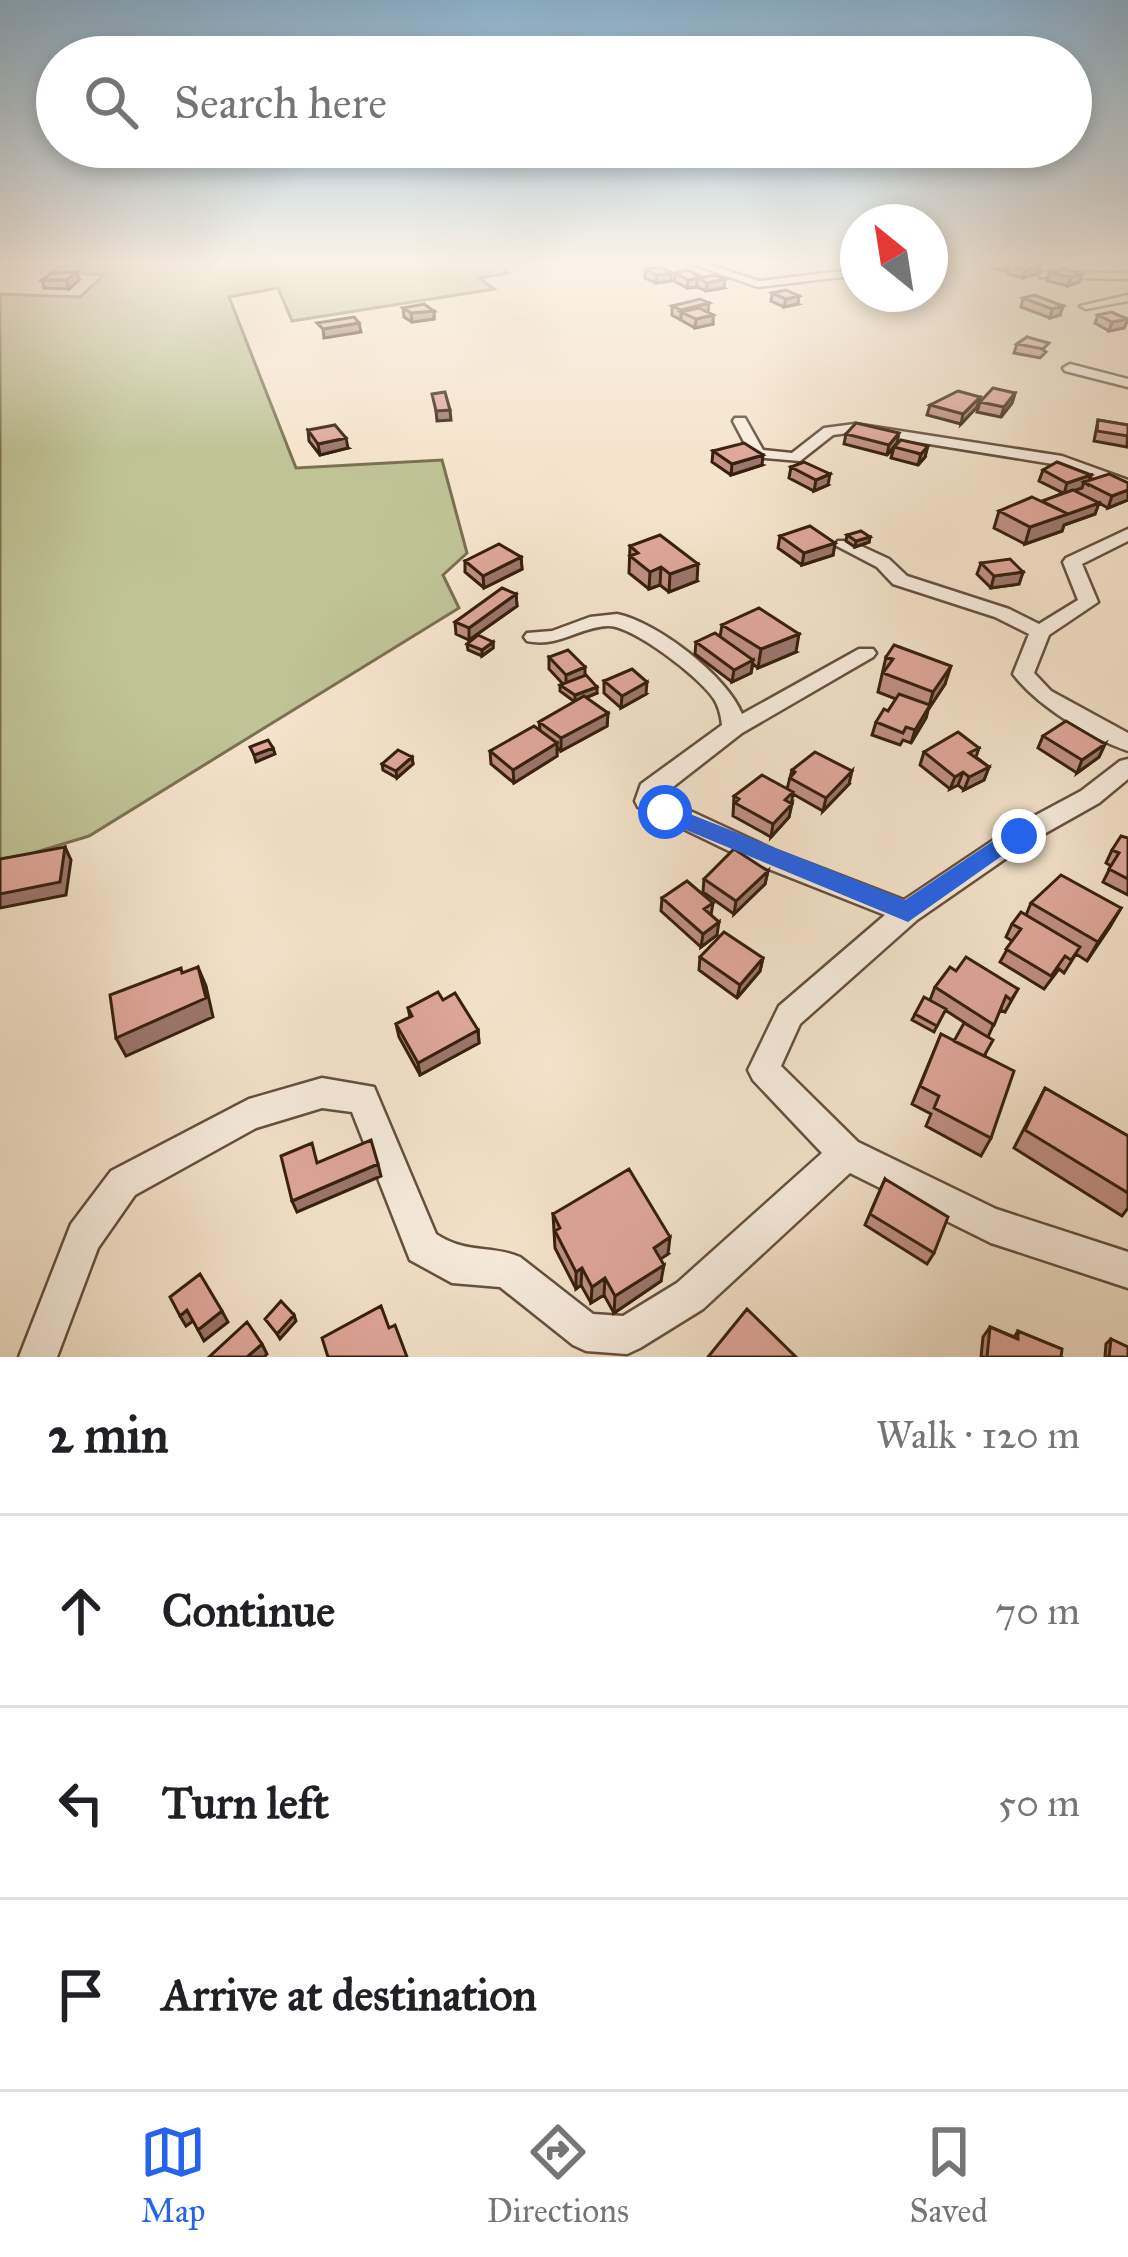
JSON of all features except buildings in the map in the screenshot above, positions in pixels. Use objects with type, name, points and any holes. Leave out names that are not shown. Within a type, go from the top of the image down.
[{"type":"street","points":[[1070,368],[1128,383]]},
{"type":"street","points":[[740,421],[757,454],[795,458],[840,428],[889,431],[1062,460],[1128,485]]},
{"type":"street","points":[[1128,534],[1072,562],[1088,602],[1040,632],[1023,674],[1043,696],[1128,743]]},
{"type":"street","points":[[844,544],[883,563],[900,580],[1002,613],[1040,632]]},
{"type":"street","points":[[534,637],[548,640],[600,620],[642,626],[665,648],[708,676],[732,706],[734,728]]},
{"type":"street","points":[[866,653],[734,728],[649,790],[647,801],[765,857],[908,912]]},
{"type":"street","points":[[1128,767],[1090,797],[1019,836],[908,912],[788,1015],[764,1070],[846,1154],[991,1226],[1128,1270]]},
{"type":"street","points":[[38,1357],[83,1237],[124,1183],[249,1115],[322,1093],[363,1098],[423,1247],[452,1265],[507,1270],[586,1332],[628,1335],[690,1296],[846,1154]]},
{"type":"green space","points":[[0,325],[240,325],[296,468],[442,460],[467,553],[443,575],[459,608],[89,836],[0,863]]},
{"type":"route","points":[[665,812],[908,912],[1019,836]]}]
